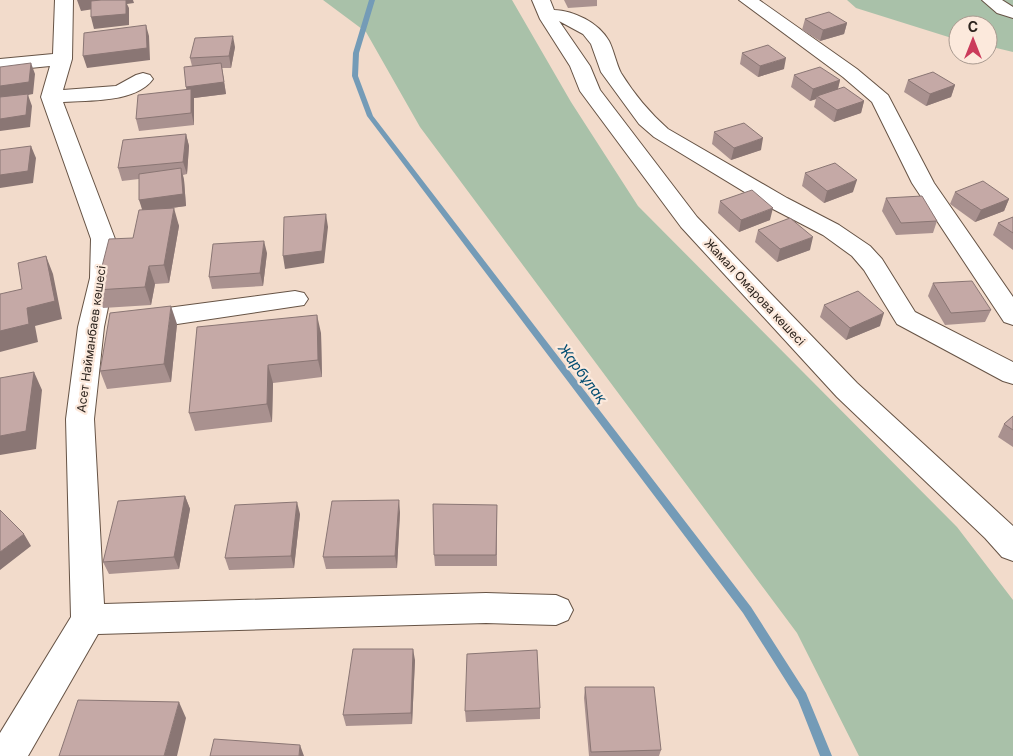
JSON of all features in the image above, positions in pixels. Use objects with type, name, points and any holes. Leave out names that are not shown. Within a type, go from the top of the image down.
[{"type":"street","points":[[64,0],[62,59],[51,97],[120,92],[143,80]]},
{"type":"street","points":[[748,0],[850,73],[881,99],[923,182],[1013,316]]},
{"type":"street","points":[[991,0],[1003,9],[1013,13]]},
{"type":"street","points":[[544,8],[566,16],[589,30],[600,42],[611,72],[626,94],[646,120],[661,133],[779,203],[831,230],[861,251],[873,265],[906,318],[1013,374]]},
{"type":"street","name":"Жамал Омарова көшесі","points":[[544,8],[580,66],[590,91],[689,222],[847,390],[996,529],[1013,548]]},
{"type":"street","points":[[0,66],[62,59]]},
{"type":"street","name":"Асет Найманбаев көшесі","points":[[51,97],[103,239],[102,278],[91,326],[80,419],[88,618]]},
{"type":"street","points":[[91,326],[295,300]]},
{"type":"street","points":[[7,756],[88,618],[486,608],[556,610]]},
{"type":"green space","points":[[323,0],[512,0],[571,102],[638,206],[957,527],[1013,600],[1013,756],[859,756],[797,633],[420,127],[366,32]]},
{"type":"green space","points":[[847,0],[1013,0],[1013,52],[998,48],[998,15],[948,15],[948,37],[856,8]]},
{"type":"building","points":[[126,0],[126,14],[91,17],[91,1]]},
{"type":"building","points":[[829,12],[847,23],[823,30],[805,19]]},
{"type":"building","points":[[146,25],[147,48],[83,56],[84,33]]},
{"type":"building","points":[[233,36],[229,56],[190,58],[195,38]]},
{"type":"building","points":[[768,45],[786,58],[760,66],[742,53]]},
{"type":"building","points":[[31,63],[29,82],[0,86],[0,67]]},
{"type":"building","points":[[221,63],[224,82],[186,87],[184,67]]},
{"type":"building","points":[[820,67],[840,80],[813,89],[794,75]]},
{"type":"building","points":[[933,72],[955,85],[930,94],[908,80]]},
{"type":"building","points":[[844,87],[864,101],[837,110],[817,96]]},
{"type":"building","points":[[191,89],[191,113],[136,119],[138,95]]},
{"type":"building","points":[[28,94],[26,115],[0,119],[0,97]]},
{"type":"building","points":[[744,123],[763,138],[734,148],[714,132]]},
{"type":"building","points":[[186,134],[183,162],[118,168],[123,140]]},
{"type":"building","points":[[31,146],[28,171],[0,175],[0,150]]},
{"type":"building","points":[[835,163],[857,180],[827,191],[805,173]]},
{"type":"building","points":[[181,168],[183,194],[139,200],[139,174]]},
{"type":"building","points":[[983,181],[1009,199],[981,210],[955,192]]},
{"type":"building","points":[[752,190],[773,208],[741,220],[720,201]]},
{"type":"building","points":[[922,196],[937,221],[901,223],[886,198]]},
{"type":"building","points":[[174,208],[164,265],[149,266],[145,287],[96,290],[109,239],[133,238],[139,210]]},
{"type":"building","points":[[326,214],[322,251],[283,256],[284,217]]},
{"type":"building","points":[[1013,217],[1013,233],[998,223]]},
{"type":"building","points":[[790,218],[813,237],[780,249],[758,230]]},
{"type":"building","points":[[264,241],[260,273],[209,277],[213,244]]},
{"type":"building","points":[[46,256],[55,301],[27,308],[29,324],[0,331],[0,294],[22,289],[18,263]]},
{"type":"building","points":[[972,281],[991,310],[951,313],[933,283]]},
{"type":"building","points":[[858,291],[884,313],[850,328],[824,305]]},
{"type":"building","points":[[171,306],[164,364],[100,371],[110,313]]},
{"type":"building","points":[[317,315],[318,360],[268,365],[267,404],[189,413],[197,327]]},
{"type":"building","points":[[34,372],[26,431],[0,436],[0,378]]},
{"type":"building","points":[[1013,416],[1013,430],[1004,424]]},
{"type":"building","points":[[185,496],[174,557],[103,562],[118,501]]},
{"type":"building","points":[[399,500],[395,556],[323,557],[332,501]]},
{"type":"building","points":[[297,502],[291,556],[225,558],[235,505]]},
{"type":"building","points":[[433,504],[497,505],[496,555],[434,555]]},
{"type":"building","points":[[0,510],[24,534],[0,552]]},
{"type":"building","points":[[353,649],[413,649],[411,713],[343,715]]},
{"type":"building","points":[[537,650],[540,708],[465,711],[467,654]]},
{"type":"building","points":[[585,687],[654,687],[661,750],[591,752]]},
{"type":"building","points":[[78,700],[179,702],[164,756],[59,756]]},
{"type":"building","points":[[214,739],[300,745],[299,756],[210,756]]},
{"type":"waterway","name":"Жарбұлақ","points":[[372,0],[356,53],[355,76],[370,116],[747,610],[802,697],[826,756]]}]
